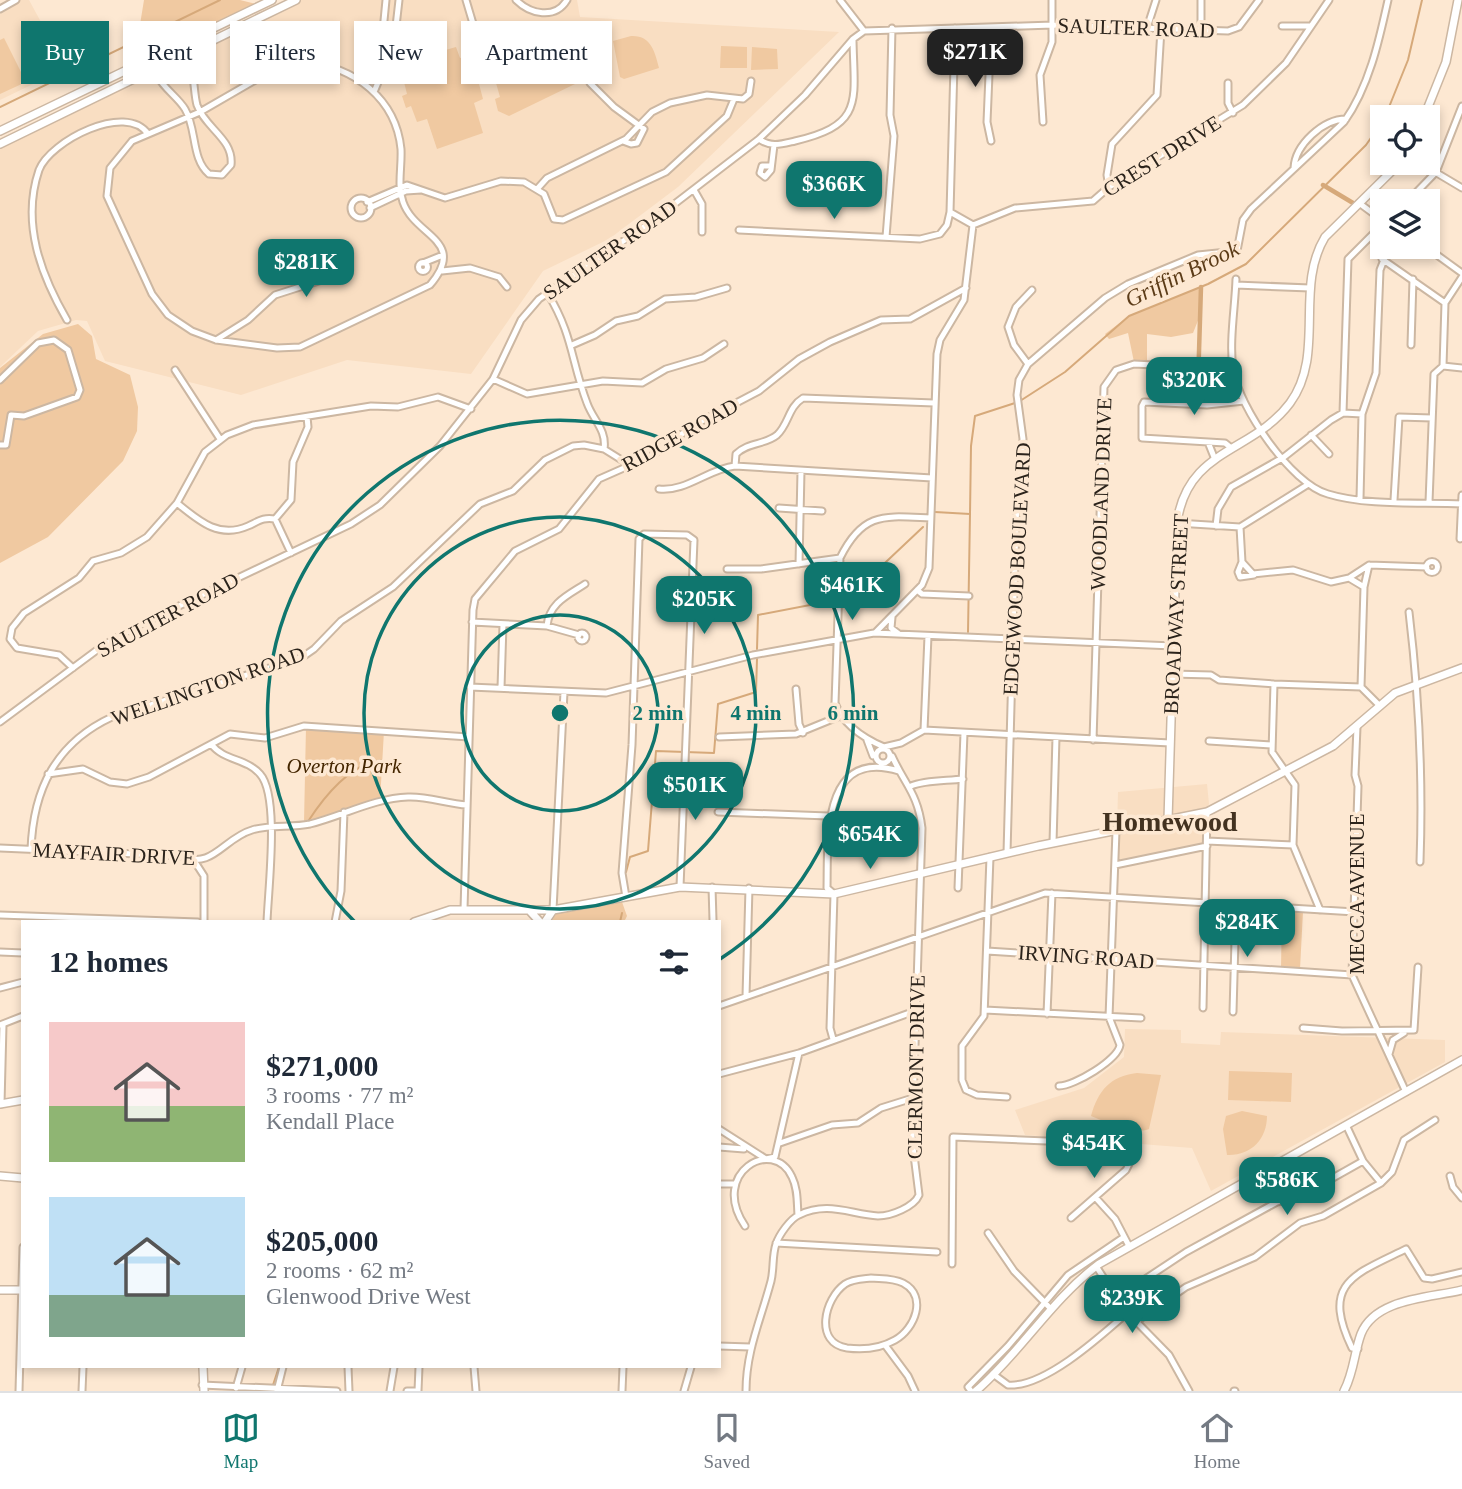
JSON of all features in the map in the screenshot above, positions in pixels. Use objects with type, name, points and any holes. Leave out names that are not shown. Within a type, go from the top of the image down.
[{"type":"main road","points":[[216,27],[272,0]]},
{"type":"main road","points":[[216,40],[296,0]]},
{"type":"main road","points":[[1429,105],[1458,32],[1458,0]]},
{"type":"main road","points":[[0,131],[123,72]]},
{"type":"main road","points":[[0,144],[126,84]]},
{"type":"main road","name":"BROADWAY STREET","points":[[1168,820],[1177,523],[1184,495],[1192,481],[1214,457],[1262,428],[1291,402],[1303,380],[1308,355],[1310,288],[1317,249],[1325,237],[1388,175]]},
{"type":"main road","points":[[422,920],[464,909],[553,910],[680,887],[749,888],[794,895],[834,894],[1007,853],[1206,811],[1333,746],[1395,693],[1462,668]]},
{"type":"main road","points":[[528,910],[540,920]]},
{"type":"main road","points":[[544,920],[553,910]]},
{"type":"main road","points":[[972,1390],[993,1374],[1050,1308],[1096,1266],[1129,1245],[1347,1127],[1462,1060]]},
{"type":"main road","points":[[1,1104],[21,1100]]},
{"type":"main road","points":[[0,1176],[21,1178]]},
{"type":"main road","points":[[0,1290],[21,1290]]},
{"type":"main road","points":[[1344,1391],[1365,1326],[1382,1310],[1462,1290]]},
{"type":"main road","points":[[201,1389],[203,1368]]},
{"type":"street","points":[[0,9],[16,0]]},
{"type":"street","points":[[384,21],[386,0]]},
{"type":"street","points":[[374,92],[394,44],[399,0]]},
{"type":"street","points":[[466,0],[472,21]]},
{"type":"street","points":[[518,1],[545,13],[562,8],[567,0]]},
{"type":"street","points":[[840,0],[864,31]]},
{"type":"street","points":[[1043,122],[1040,75],[1052,42],[1052,0]]},
{"type":"street","points":[[1147,28],[1156,0]]},
{"type":"street","points":[[1201,0],[1201,30]]},
{"type":"street","name":"SAULTER ROAD","points":[[0,722],[133,628],[351,524],[380,505],[425,462],[471,409],[493,379],[521,320],[548,294],[694,190],[759,139],[805,94],[853,39],[864,31],[892,28],[1053,25],[1233,30],[1259,0]]},
{"type":"street","name":"CREST DRIVE","points":[[973,225],[1015,208],[1093,201],[1109,187],[1233,113],[1286,63],[1303,42],[1310,26],[1329,0]]},
{"type":"street","points":[[1032,290],[1016,307],[1008,327],[1014,345],[1028,364],[1105,298],[1128,284],[1198,255],[1237,251],[1243,220],[1346,119],[1377,48],[1388,0]]},
{"type":"street","points":[[1282,26],[1310,26]]},
{"type":"street","points":[[990,27],[987,122],[991,141]]},
{"type":"street","points":[[886,237],[894,136],[890,115],[892,28]]},
{"type":"street","points":[[739,230],[929,238],[944,230],[950,212],[955,28]]},
{"type":"street","points":[[1109,187],[1107,175],[1112,144],[1157,95],[1161,29]]},
{"type":"street","points":[[759,139],[774,145],[809,138],[841,124],[849,116],[853,103],[853,39]]},
{"type":"street","points":[[354,77],[339,69],[306,63],[271,71],[200,112],[132,141],[110,169],[107,196],[159,305],[182,326],[216,341],[277,348],[300,347],[430,285],[442,271],[443,256],[439,243],[405,208],[401,190],[400,139],[389,111],[365,84]]},
{"type":"street","points":[[538,188],[547,177],[623,141],[652,112],[670,103],[713,94],[734,99],[747,96],[751,81]]},
{"type":"street","points":[[1228,83],[1228,103],[1233,113]]},
{"type":"street","points":[[163,84],[180,102],[189,117],[199,162],[209,174],[222,175],[231,165],[231,151],[200,112],[195,84]]},
{"type":"street","points":[[591,84],[614,107],[639,124]]},
{"type":"street","points":[[369,205],[412,185],[433,196],[448,198],[510,180],[538,188],[548,201],[554,219],[563,220],[666,172],[727,116],[734,99]]},
{"type":"street","points":[[1440,162],[1462,106]]},
{"type":"street","points":[[1294,169],[1303,145],[1328,124],[1346,119]]},
{"type":"street","points":[[67,320],[48,289],[38,261],[33,223],[40,168],[63,142],[115,121],[139,125],[148,134]]},
{"type":"street","points":[[771,166],[762,166],[760,173],[769,175],[771,170],[774,145]]},
{"type":"street","points":[[1440,174],[1462,188]]},
{"type":"street","points":[[1420,189],[1433,175]]},
{"type":"street","points":[[694,190],[702,204],[702,232]]},
{"type":"street","points":[[1359,203],[1370,212]]},
{"type":"street","points":[[874,634],[917,590],[929,568],[934,402],[940,340],[964,300],[973,225],[950,212]]},
{"type":"street","points":[[1343,413],[1348,259],[1370,235]]},
{"type":"street","points":[[216,341],[248,320],[275,295],[325,279],[338,271],[340,260],[327,250]]},
{"type":"street","points":[[425,266],[443,256]]},
{"type":"street","points":[[1429,502],[1434,374],[1443,366],[1445,303],[1462,275],[1440,258]]},
{"type":"street","points":[[1360,499],[1362,414],[1376,373],[1382,259],[1445,303]]},
{"type":"street","points":[[442,271],[470,268],[499,277],[507,287]]},
{"type":"street","points":[[1411,345],[1413,279]]},
{"type":"street","points":[[1310,288],[1236,282],[1233,369],[1244,401],[1280,459],[1307,485],[1325,494],[1360,499],[1462,504]]},
{"type":"street","points":[[572,345],[616,321],[638,316],[665,299],[696,297],[727,288]]},
{"type":"street","name":"RIDGE ROAD","points":[[464,909],[472,622],[475,599],[515,551],[559,529],[588,489],[612,472],[651,456],[696,424],[759,391],[799,359],[830,342],[881,320],[910,319],[966,288]]},
{"type":"street","points":[[548,294],[561,315],[572,345],[587,405],[603,430],[604,449],[628,464]]},
{"type":"street","points":[[0,380],[38,343],[54,340],[68,350],[80,390],[76,397],[24,416],[11,415],[5,445],[0,445]]},
{"type":"street","points":[[493,379],[527,394],[603,381],[642,383],[666,369],[704,358],[723,344]]},
{"type":"street","name":"EDGEWOOD BOULEVARD","points":[[1007,853],[1016,509],[1023,439],[1018,398],[1019,380],[1028,364]]},
{"type":"street","name":"WOODLAND DRIVE","points":[[1094,740],[1104,387],[1109,376],[1124,366],[1134,364],[1233,369]]},
{"type":"street","points":[[1443,366],[1462,368]]},
{"type":"street","points":[[175,370],[220,439]]},
{"type":"street","points":[[73,668],[59,655],[17,648],[10,639],[12,628],[24,613],[79,578],[93,561],[136,546],[177,503],[198,462],[220,439],[253,425],[371,406],[398,407],[438,397],[471,409]]},
{"type":"street","points":[[735,466],[736,454],[743,447],[772,439],[781,431],[792,406],[803,398],[934,402]]},
{"type":"street","points":[[1230,447],[1225,443],[1142,438],[1143,402],[1207,405],[1244,401]]},
{"type":"street","points":[[1216,526],[1218,509],[1231,487],[1280,459],[1343,413],[1362,414]]},
{"type":"street","points":[[1394,500],[1398,422],[1402,416],[1432,418]]},
{"type":"street","points":[[275,519],[291,499],[293,462],[308,427],[307,417]]},
{"type":"street","points":[[1311,435],[1329,454]]},
{"type":"street","points":[[1208,442],[1214,457]]},
{"type":"street","name":"WELLINGTON ROAD","points":[[31,850],[33,816],[48,774],[68,745],[112,717],[301,658],[341,621],[393,587],[480,504],[513,491],[536,466],[556,454],[584,445],[604,449]]},
{"type":"street","points":[[612,472],[615,457]]},
{"type":"street","points":[[659,489],[681,486],[710,471],[735,466],[932,478]]},
{"type":"street","points":[[799,564],[801,471]]},
{"type":"street","points":[[1177,523],[1240,527],[1307,485]]},
{"type":"street","points":[[1460,539],[1462,495]]},
{"type":"street","points":[[177,503],[208,527],[224,531],[234,531],[265,517],[275,519]]},
{"type":"street","points":[[779,509],[822,511]]},
{"type":"street","points":[[920,874],[921,819],[911,786],[884,748],[867,740],[840,716],[835,692],[839,642],[840,558],[846,546],[873,518],[930,518]]},
{"type":"street","points":[[275,519],[291,553]]},
{"type":"street","points":[[1240,527],[1240,577],[1301,571],[1331,582],[1349,578],[1369,565],[1427,566]]},
{"type":"street","points":[[626,897],[622,873],[634,686],[639,539],[644,534],[666,534],[694,540],[680,887]]},
{"type":"street","points":[[727,569],[761,569],[840,558]]},
{"type":"street","points":[[1242,562],[1253,574],[1257,574]]},
{"type":"street","points":[[1361,687],[1364,587],[1369,565]]},
{"type":"street","points":[[1349,578],[1364,587]]},
{"type":"street","points":[[547,626],[551,610],[562,598],[586,584]]},
{"type":"street","points":[[917,590],[922,594],[969,596]]},
{"type":"street","points":[[1409,612],[1418,683],[1419,762],[1423,789],[1420,862]]},
{"type":"street","points":[[892,617],[891,628],[900,634]]},
{"type":"street","points":[[472,622],[547,626],[579,635]]},
{"type":"street","points":[[501,688],[503,624]]},
{"type":"street","points":[[470,687],[606,693],[753,655],[874,634],[1173,646]]},
{"type":"street","points":[[924,730],[928,636]]},
{"type":"street","points":[[1172,674],[1211,675],[1219,680],[1274,684],[1361,687],[1380,706]]},
{"type":"street","points":[[1274,684],[1272,752],[1284,773],[1295,785],[1293,845],[1320,910]]},
{"type":"street","points":[[796,689],[799,724],[803,733]]},
{"type":"street","points":[[553,910],[564,692]]},
{"type":"street","points":[[719,737],[803,733],[840,716]]},
{"type":"street","points":[[48,774],[83,769],[110,782],[127,784],[149,777],[230,734],[265,738],[304,726],[469,737]]},
{"type":"street","name":"MECCA AVENUE","points":[[1357,727],[1353,975],[1380,1040],[1406,1092]]},
{"type":"street","points":[[833,1039],[830,1028],[834,894],[827,888],[828,816],[839,789],[884,748],[901,743],[924,730],[1170,743]]},
{"type":"street","points":[[958,888],[964,733]]},
{"type":"street","points":[[1053,843],[1056,737]]},
{"type":"street","points":[[867,740],[882,764],[898,771]]},
{"type":"street","points":[[1209,741],[1271,745]]},
{"type":"street","points":[[865,768],[886,762],[901,743]]},
{"type":"street","points":[[211,744],[224,757],[249,766],[260,774],[271,794],[267,920]]},
{"type":"street","points":[[911,786],[919,782],[926,784],[963,779]]},
{"type":"street","name":"MAYFAIR DRIVE","points":[[0,848],[182,856],[195,862],[204,860],[248,831],[270,826],[307,825],[344,812],[405,797],[467,805]]},
{"type":"street","points":[[1203,1008],[1206,811]]},
{"type":"street","points":[[335,920],[341,891],[344,812]]},
{"type":"street","points":[[718,812],[828,816]]},
{"type":"street","points":[[1059,1086],[1074,1083],[1117,1055],[1120,1044],[1109,1017],[1116,831]]},
{"type":"street","points":[[1115,864],[1207,844],[1293,845]]},
{"type":"street","points":[[990,857],[985,1010],[980,1025],[962,1046],[963,1086],[978,1095],[1007,1097]]},
{"type":"street","points":[[204,860],[201,869],[205,890],[204,920]]},
{"type":"street","points":[[195,862],[201,869]]},
{"type":"street","name":"CLERMONT DRIVE","points":[[798,1215],[832,1208],[878,1216],[911,1206],[917,1200],[919,1190],[912,1159],[920,874]]},
{"type":"street","points":[[712,887],[713,920]]},
{"type":"street","points":[[746,996],[749,888]]},
{"type":"street","points":[[721,1005],[988,912],[1052,893],[1355,912]]},
{"type":"street","points":[[1046,1014],[1052,893]]},
{"type":"street","points":[[1233,1012],[1236,904]]},
{"type":"street","points":[[0,915],[141,920]]},
{"type":"street","name":"IRVING ROAD","points":[[987,951],[1353,975]]},
{"type":"street","points":[[0,952],[21,953]]},
{"type":"street","points":[[1389,1056],[1393,1040],[1415,1028],[1418,967]]},
{"type":"street","points":[[0,988],[21,983]]},
{"type":"street","points":[[985,1010],[1141,1018]]},
{"type":"street","points":[[721,1072],[799,1053],[915,1011]]},
{"type":"street","points":[[1,1104],[1,1025],[21,1017]]},
{"type":"street","points":[[1303,1028],[1405,1032]]},
{"type":"street","points":[[745,1226],[736,1210],[734,1184],[742,1171],[752,1163],[775,1157],[799,1053]]},
{"type":"street","points":[[780,1143],[832,1125],[858,1123],[881,1108],[913,1098]]},
{"type":"street","points":[[1137,1321],[1186,1287],[1255,1257],[1300,1223],[1323,1216],[1381,1183],[1392,1172],[1404,1140],[1435,1120]]},
{"type":"street","points":[[1347,1127],[1363,1161],[1381,1183]]},
{"type":"street","points":[[721,1130],[746,1149],[786,1167],[792,1177],[798,1215],[776,1242],[771,1280],[750,1347],[746,1391]]},
{"type":"street","points":[[952,1264],[953,1138],[1123,1146],[1133,1150],[1134,1154],[1126,1170],[1071,1218]]},
{"type":"street","points":[[721,1147],[746,1149]]},
{"type":"street","points":[[1118,1297],[1185,1252],[1277,1202],[1299,1198],[1363,1161]]},
{"type":"street","points":[[1450,1176],[1453,1187],[1462,1198]]},
{"type":"street","points":[[721,1184],[734,1184]]},
{"type":"street","points":[[1095,1197],[1115,1219],[1129,1245]]},
{"type":"street","points":[[988,1233],[1014,1271],[1050,1308]]},
{"type":"street","points":[[972,1390],[1068,1275],[1124,1237]]},
{"type":"street","points":[[776,1242],[818,1247],[937,1252]]},
{"type":"street","points":[[1358,1349],[1352,1348],[1348,1339],[1339,1303],[1339,1292],[1346,1282],[1406,1249],[1424,1278],[1432,1279],[1462,1272]]},
{"type":"street","points":[[1096,1266],[1127,1313],[1169,1355],[1189,1391]]},
{"type":"street","points":[[871,1278],[901,1282],[911,1288],[917,1301],[915,1318],[906,1332],[885,1345],[859,1349],[844,1347],[827,1336],[826,1319],[843,1285],[850,1281],[871,1278]]},
{"type":"street","points":[[993,1374],[1008,1385],[1026,1383],[1076,1355],[1127,1313]]},
{"type":"street","points":[[19,1391],[21,1324]]},
{"type":"street","points":[[885,1345],[908,1376],[915,1391]]},
{"type":"street","points":[[721,1346],[750,1347]]},
{"type":"street","points":[[82,1391],[83,1368]]},
{"type":"street","points":[[236,1389],[243,1368]]},
{"type":"street","points":[[277,1390],[283,1368]]},
{"type":"street","points":[[348,1368],[349,1391]]},
{"type":"street","points":[[390,1391],[394,1368]]},
{"type":"street","points":[[407,1391],[418,1391],[418,1368]]},
{"type":"street","points":[[474,1368],[475,1391]]},
{"type":"street","points":[[622,1391],[623,1368]]},
{"type":"street","points":[[684,1391],[691,1368]]},
{"type":"street","points":[[201,1389],[337,1391]]},
{"type":"shaded area","points":[[16,0],[29,0],[40,21],[21,21],[21,84],[33,84],[0,100],[0,9]]},
{"type":"shaded area","points":[[293,0],[577,0],[580,17],[839,32],[678,187],[609,239],[543,271],[471,374],[347,360],[241,395],[105,361],[87,321],[76,320],[38,331],[0,367],[0,147],[126,84],[216,84],[216,39],[230,32],[230,84],[340,84],[340,21],[251,21]]},
{"type":"shaded area","points":[[1207,784],[1209,804],[1206,810],[1206,845],[1116,863],[1118,792]]},
{"type":"shaded area","points":[[1125,1029],[1181,1030],[1181,1043],[1220,1045],[1221,1032],[1445,1040],[1445,1062],[1211,1191],[1192,1148],[1025,1135],[1015,1110],[1084,1088],[1124,1057]]},
{"type":"green space","points":[[144,0],[240,0],[256,4],[216,23],[141,21]]},
{"type":"green space","points":[[631,36],[648,41],[659,68],[624,79],[620,77],[613,41]]},
{"type":"green space","points":[[4,38],[21,72],[22,84],[0,94],[0,40]]},
{"type":"green space","points":[[721,46],[747,47],[747,68],[720,68]]},
{"type":"green space","points":[[456,47],[461,58],[461,84],[479,84],[483,99],[474,103],[483,133],[437,149],[427,119],[417,122],[411,106],[406,108],[402,96],[407,94],[404,84],[447,84],[447,50]]},
{"type":"green space","points":[[752,47],[777,49],[778,69],[751,70]]},
{"type":"green space","points":[[496,84],[575,84],[509,116],[498,111],[495,99],[500,97]]},
{"type":"green space","points":[[1201,287],[1201,313],[1193,333],[1171,337],[1147,334],[1147,363],[1134,362],[1128,333],[1109,339],[1105,334],[1129,316]]},
{"type":"green space","points":[[78,324],[92,336],[96,359],[130,375],[138,407],[137,431],[123,461],[48,537],[0,563],[0,368],[43,334]]},
{"type":"green space","name":"Overton Park","points":[[306,727],[384,731],[380,801],[304,823]]},
{"type":"green space","points":[[622,902],[627,916],[625,920],[552,920],[556,914]]},
{"type":"green space","points":[[1282,911],[1303,912],[1300,969],[1281,968]]},
{"type":"green space","points":[[1229,1071],[1292,1073],[1291,1102],[1228,1100]]},
{"type":"green space","points":[[1137,1073],[1161,1075],[1149,1129],[1128,1129],[1091,1116],[1097,1099],[1106,1086],[1119,1077]]},
{"type":"green space","points":[[1242,1111],[1267,1116],[1264,1132],[1261,1139],[1250,1149],[1236,1155],[1227,1155],[1223,1129],[1226,1116]]},
{"type":"waterway","points":[[0,107],[220,0]]},
{"type":"waterway","name":"Griffin Brook","points":[[1390,105],[1408,60],[1422,0]]},
{"type":"waterway","name":"Griffin Brook","points":[[1020,401],[1065,372],[1129,316],[1208,284],[1246,264],[1370,139]]},
{"type":"waterway","points":[[1323,185],[1353,203]]},
{"type":"waterway","points":[[1198,384],[1201,287]]},
{"type":"waterway","name":"Griffin Brook","points":[[935,512],[970,514],[971,446],[975,416],[1015,403]]},
{"type":"waterway","points":[[968,632],[970,514]]},
{"type":"waterway","name":"Griffin Brook","points":[[842,598],[852,594],[923,527]]},
{"type":"waterway","name":"Griffin Brook","points":[[757,649],[758,615],[836,600]]},
{"type":"waterway","name":"Griffin Brook","points":[[626,872],[630,857],[648,851],[656,751],[714,753],[718,704],[756,692],[757,659]]},
{"type":"waterway","points":[[309,820],[339,782],[359,767],[381,760]]},
{"type":"waterway","name":"Griffin Brook","points":[[620,920],[622,913]]},
{"type":"waterway","name":"Griffin Brook","points":[[273,1385],[279,1368]]},
{"type":"district","name":"Homewood","points":[[1170,821]]}]
